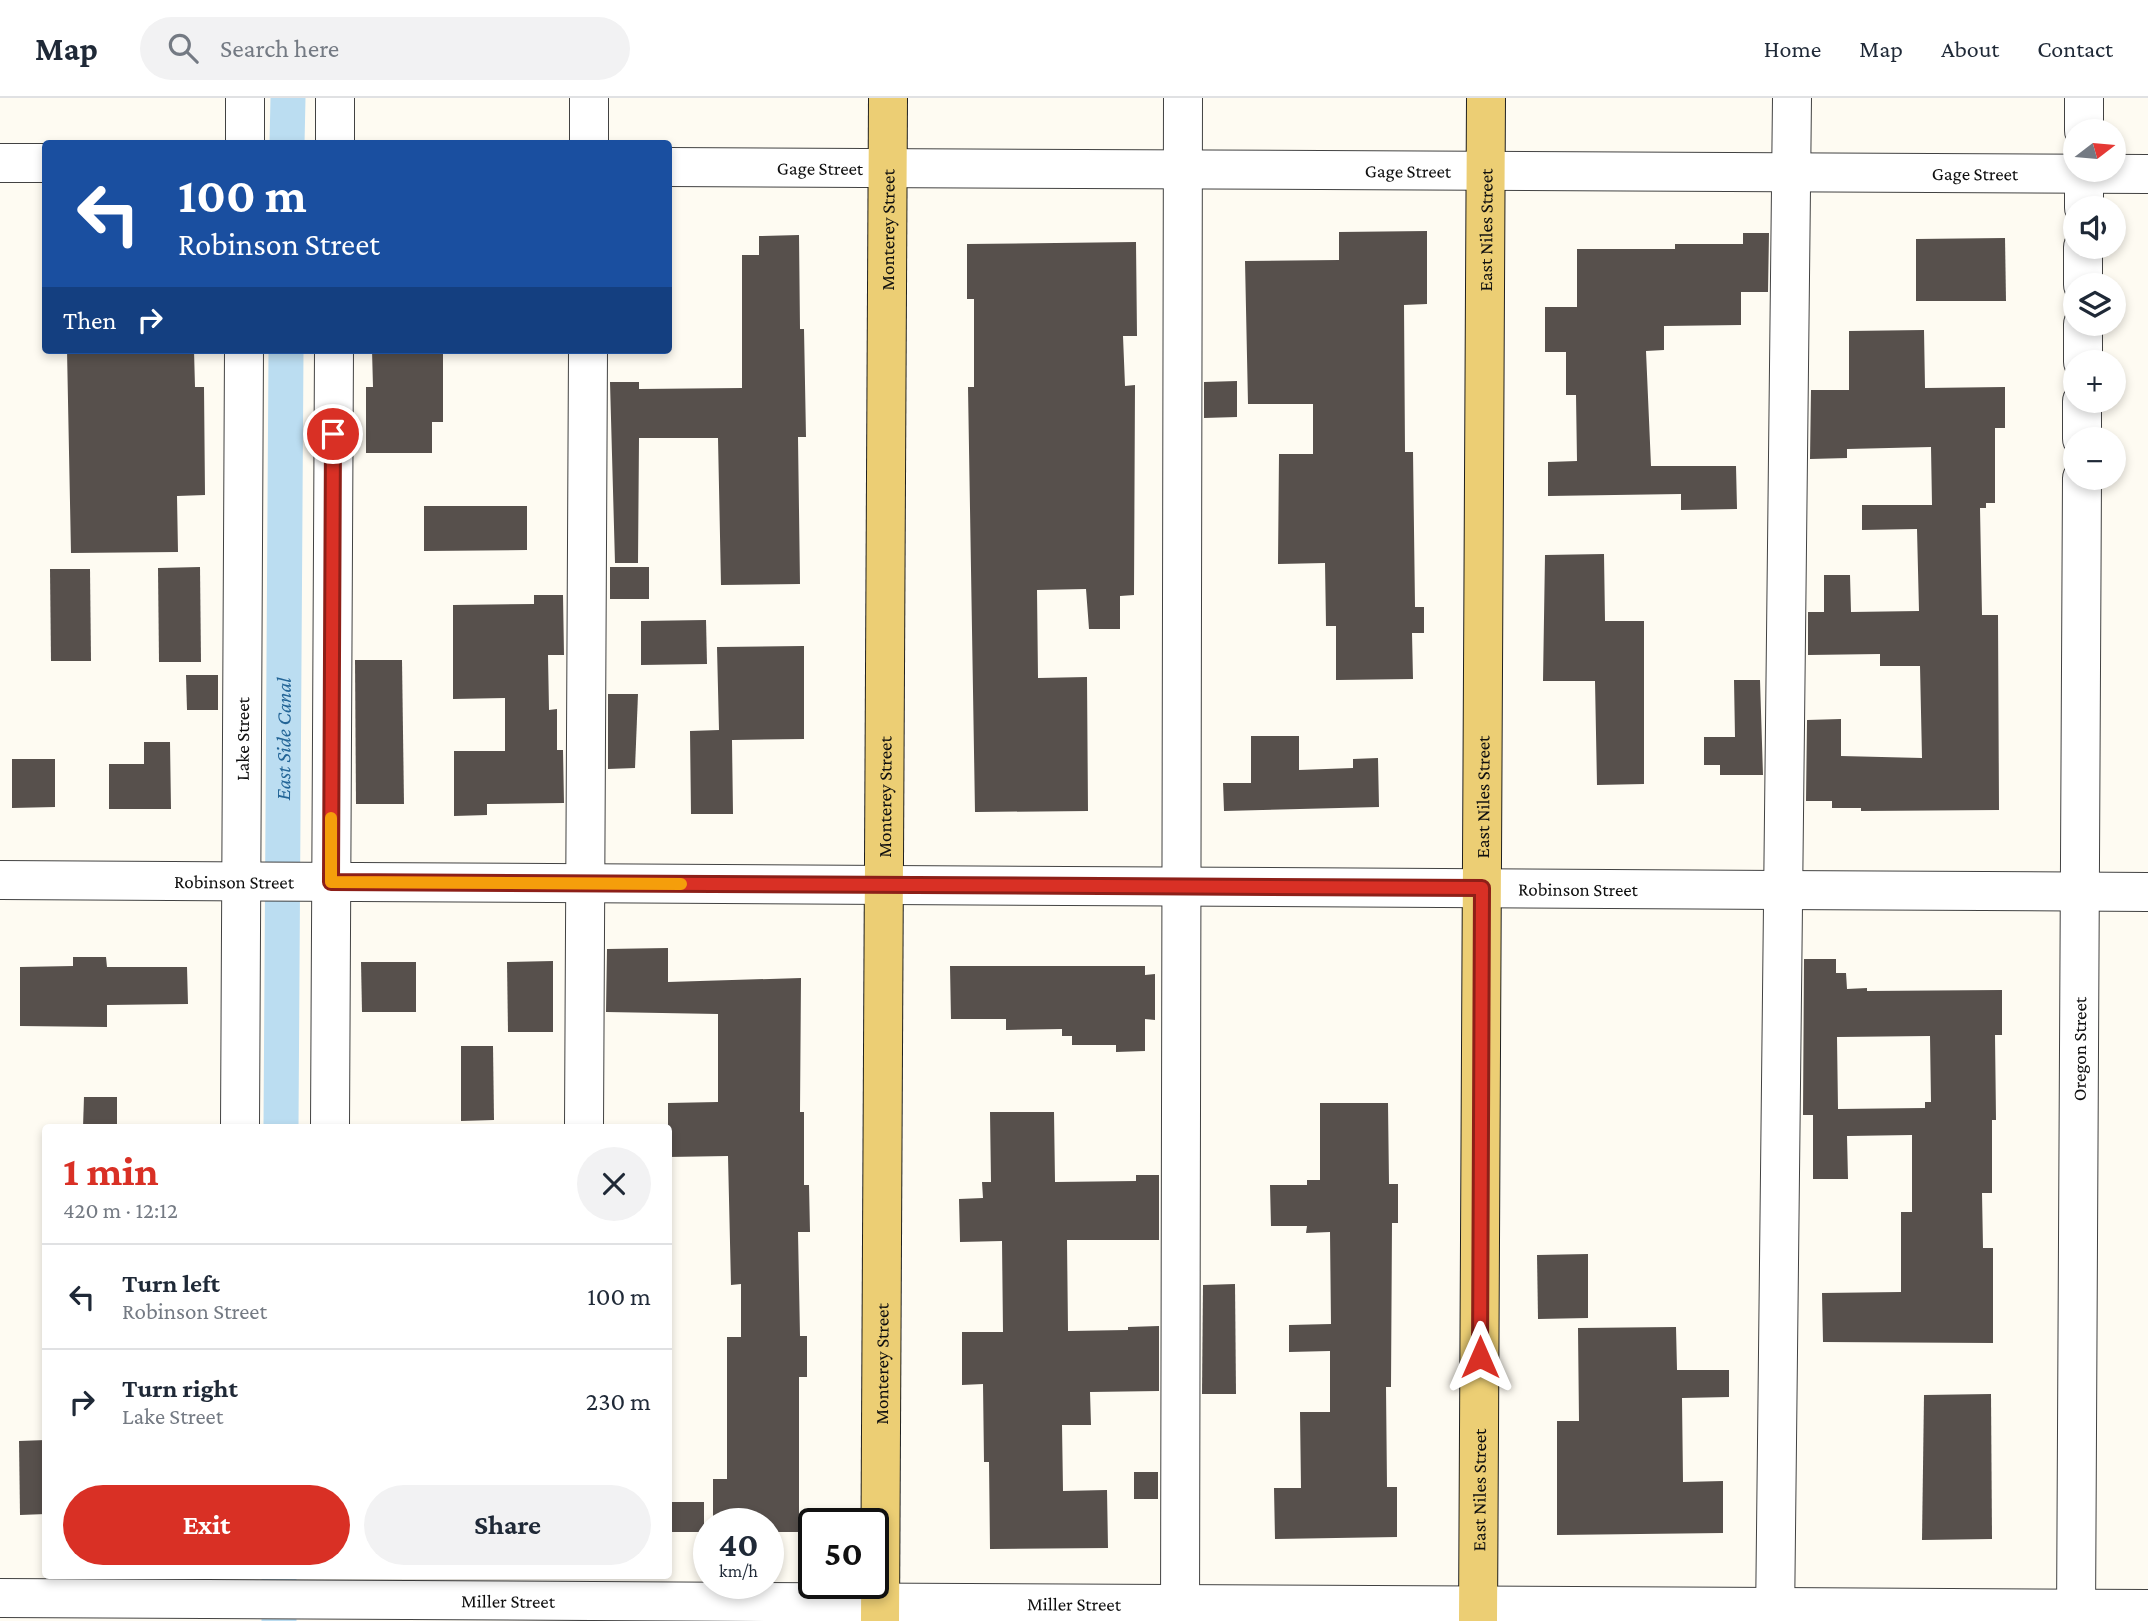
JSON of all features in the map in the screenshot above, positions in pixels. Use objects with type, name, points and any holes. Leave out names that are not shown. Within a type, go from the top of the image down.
[{"type":"main road","name":"Monterey Street","points":[[880,1612],[888,98]]},
{"type":"main road","name":"East Niles Street","points":[[1478,1613],[1486,98]]},
{"type":"street","points":[[245,140],[246,98]]},
{"type":"street","points":[[335,98],[335,140]]},
{"type":"street","points":[[589,98],[589,140]]},
{"type":"street","points":[[1180,1612],[1183,98]]},
{"type":"street","points":[[1775,1614],[1786,890],[1792,98]]},
{"type":"street","points":[[2084,98],[2084,119]]},
{"type":"street","points":[[0,163],[42,163]]},
{"type":"street","name":"Gage Street","points":[[672,167],[1792,173],[2084,184],[2148,174]]},
{"type":"street","name":"Lake Street","points":[[240,1124],[244,354]]},
{"type":"street","points":[[330,1124],[334,354]]},
{"type":"street","points":[[584,1124],[588,354]]},
{"type":"street","name":"Oregon Street","points":[[2076,1615],[2082,490]]},
{"type":"street","name":"Robinson Street","points":[[0,880],[2148,892]]},
{"type":"street","name":"Miller Street","points":[[0,1598],[581,1599],[880,1612],[2076,1615],[2148,1609]]},
{"type":"building","points":[[1427,231],[1427,304],[1404,305],[1405,452],[1413,452],[1415,607],[1424,607],[1424,633],[1412,633],[1413,679],[1336,680],[1336,626],[1326,626],[1325,563],[1278,564],[1279,454],[1313,454],[1313,404],[1248,404],[1245,261],[1339,260],[1339,232]]},
{"type":"building","points":[[1743,233],[1769,233],[1768,292],[1741,292],[1741,325],[1664,326],[1664,350],[1646,351],[1651,466],[1736,466],[1737,509],[1681,510],[1681,494],[1548,496],[1548,462],[1577,461],[1576,395],[1566,395],[1566,352],[1545,352],[1545,307],[1577,307],[1577,249],[1675,249],[1675,244],[1743,244]]},
{"type":"building","points":[[799,235],[800,329],[804,329],[806,437],[798,437],[800,584],[721,585],[718,438],[639,438],[638,563],[615,563],[610,382],[639,382],[639,389],[742,388],[742,255],[759,255],[759,236]]},
{"type":"building","points":[[2005,238],[2006,301],[1916,301],[1916,239]]},
{"type":"building","points":[[1136,242],[1137,336],[1123,336],[1125,386],[1135,385],[1134,595],[1120,596],[1120,629],[1089,629],[1086,589],[1037,590],[1038,678],[1087,677],[1088,811],[975,812],[968,387],[974,387],[974,299],[967,299],[967,244]]},
{"type":"building","points":[[1924,330],[1925,388],[2005,387],[2005,428],[1995,428],[1995,503],[1986,503],[1986,508],[1980,508],[1982,615],[1998,615],[1999,810],[1861,811],[1861,808],[1832,808],[1832,801],[1806,801],[1807,720],[1841,719],[1841,756],[1922,758],[1920,666],[1880,666],[1880,654],[1808,655],[1808,612],[1824,612],[1824,575],[1850,575],[1851,612],[1919,611],[1917,529],[1862,530],[1862,505],[1932,505],[1931,447],[1847,449],[1847,458],[1810,459],[1811,390],[1849,390],[1849,331]]},
{"type":"building","points":[[67,354],[194,354],[195,387],[204,387],[205,495],[177,496],[178,552],[71,553]]},
{"type":"building","points":[[372,354],[443,354],[443,422],[432,422],[432,453],[366,453],[366,387],[373,387]]},
{"type":"building","points":[[1237,381],[1237,417],[1204,418],[1204,382]]},
{"type":"building","points":[[424,506],[527,506],[527,550],[424,551]]},
{"type":"building","points":[[1604,554],[1605,621],[1644,621],[1644,784],[1597,785],[1595,681],[1543,681],[1545,555]]},
{"type":"building","points":[[200,567],[201,662],[159,662],[158,568]]},
{"type":"building","points":[[610,567],[649,567],[649,599],[610,599]]},
{"type":"building","points":[[50,569],[90,569],[91,661],[51,661]]},
{"type":"building","points":[[534,595],[563,595],[564,655],[548,655],[549,710],[557,709],[557,750],[563,750],[564,803],[487,804],[487,815],[454,816],[454,751],[505,751],[505,698],[453,699],[453,605],[534,604]]},
{"type":"building","points":[[706,620],[707,664],[641,665],[641,621]]},
{"type":"building","points":[[804,646],[804,739],[732,740],[733,814],[691,814],[690,731],[719,730],[717,647]]},
{"type":"building","points":[[355,660],[402,660],[404,804],[356,804]]},
{"type":"building","points":[[186,675],[218,675],[218,710],[187,710]]},
{"type":"building","points":[[1734,680],[1760,680],[1763,775],[1720,775],[1720,765],[1704,765],[1704,737],[1735,737]]},
{"type":"building","points":[[608,694],[638,694],[635,768],[608,769]]},
{"type":"building","points":[[1251,736],[1299,736],[1299,770],[1353,768],[1353,759],[1378,758],[1379,807],[1224,811],[1223,783],[1251,783]]},
{"type":"building","points":[[144,742],[170,742],[171,809],[109,809],[109,764],[144,764]]},
{"type":"building","points":[[12,759],[55,759],[55,807],[12,808]]},
{"type":"building","points":[[668,948],[668,982],[801,978],[800,1112],[804,1112],[804,1185],[809,1185],[810,1232],[798,1232],[800,1336],[807,1336],[807,1377],[799,1377],[798,1532],[784,1532],[784,1508],[713,1508],[713,1479],[727,1479],[727,1337],[741,1337],[741,1284],[731,1285],[728,1156],[672,1157],[672,1124],[668,1124],[668,1103],[718,1102],[718,1014],[606,1012],[607,949]]},
{"type":"building","points":[[73,957],[106,957],[107,967],[187,967],[188,1004],[107,1005],[107,1027],[20,1026],[20,967],[73,966]]},
{"type":"building","points":[[1804,959],[1836,959],[1836,973],[1846,973],[1847,989],[2002,990],[2002,1035],[1995,1035],[1996,1120],[1992,1120],[1992,1193],[1982,1193],[1983,1248],[1993,1248],[1993,1343],[1823,1342],[1822,1293],[1901,1292],[1901,1212],[1912,1212],[1912,1135],[1847,1136],[1848,1179],[1813,1179],[1813,1115],[1803,1115]],"holes":[[[1930,1036],[1931,1102],[1925,1102],[1925,1108],[1838,1109],[1837,1037]]]},
{"type":"building","points":[[553,961],[553,1032],[508,1032],[507,962]]},
{"type":"building","points":[[361,962],[416,962],[416,1012],[362,1012]]},
{"type":"building","points":[[950,966],[1145,966],[1145,975],[1155,974],[1155,1020],[1145,1019],[1145,1051],[1116,1052],[1116,1045],[1072,1045],[1072,1036],[1062,1036],[1062,1029],[1006,1030],[1006,1019],[951,1019]]},
{"type":"building","points":[[461,1046],[493,1046],[494,1120],[461,1121]]},
{"type":"building","points":[[84,1097],[117,1097],[117,1124],[83,1124]]},
{"type":"building","points":[[1320,1103],[1388,1103],[1389,1184],[1398,1184],[1398,1223],[1392,1223],[1391,1387],[1386,1387],[1387,1487],[1397,1487],[1397,1537],[1275,1539],[1274,1488],[1301,1488],[1300,1412],[1330,1412],[1330,1351],[1289,1352],[1289,1325],[1331,1324],[1330,1232],[1306,1233],[1307,1226],[1271,1226],[1270,1185],[1307,1185],[1307,1180],[1320,1180]]},
{"type":"building","points":[[990,1112],[1054,1112],[1055,1182],[1136,1181],[1136,1175],[1159,1175],[1159,1240],[1067,1240],[1068,1331],[1128,1330],[1128,1327],[1159,1326],[1159,1391],[1090,1392],[1091,1425],[1062,1425],[1063,1491],[1107,1490],[1108,1548],[990,1549],[989,1462],[984,1462],[983,1384],[962,1385],[962,1332],[1003,1332],[1002,1241],[960,1242],[959,1199],[983,1198],[982,1182],[991,1182]]},
{"type":"building","points":[[1588,1254],[1588,1318],[1538,1319],[1537,1255]]},
{"type":"building","points":[[1235,1284],[1236,1394],[1202,1394],[1203,1285]]},
{"type":"building","points":[[1676,1327],[1677,1370],[1729,1370],[1729,1397],[1682,1398],[1683,1482],[1723,1481],[1723,1533],[1557,1535],[1557,1421],[1579,1421],[1578,1328]]},
{"type":"building","points":[[1991,1394],[1992,1539],[1922,1540],[1924,1395]]},
{"type":"building","points":[[42,1440],[42,1514],[20,1515],[19,1441]]},
{"type":"building","points":[[1134,1472],[1158,1472],[1158,1499],[1134,1499]]},
{"type":"building","points":[[672,1502],[704,1502],[704,1508],[693,1508],[693,1532],[672,1532]]},
{"type":"waterway","name":"East Side Canal","points":[[287,140],[288,98]]},
{"type":"waterway","name":"East Side Canal","points":[[281,1124],[286,354]]},
{"type":"waterway","name":"East Side Canal","points":[[279,1579],[279,1621]]},
{"type":"slow traffic","points":[[331,818],[331,882],[681,884]]},
{"type":"route","points":[[333,434],[331,882],[1482,888],[1480,1357]]}]
